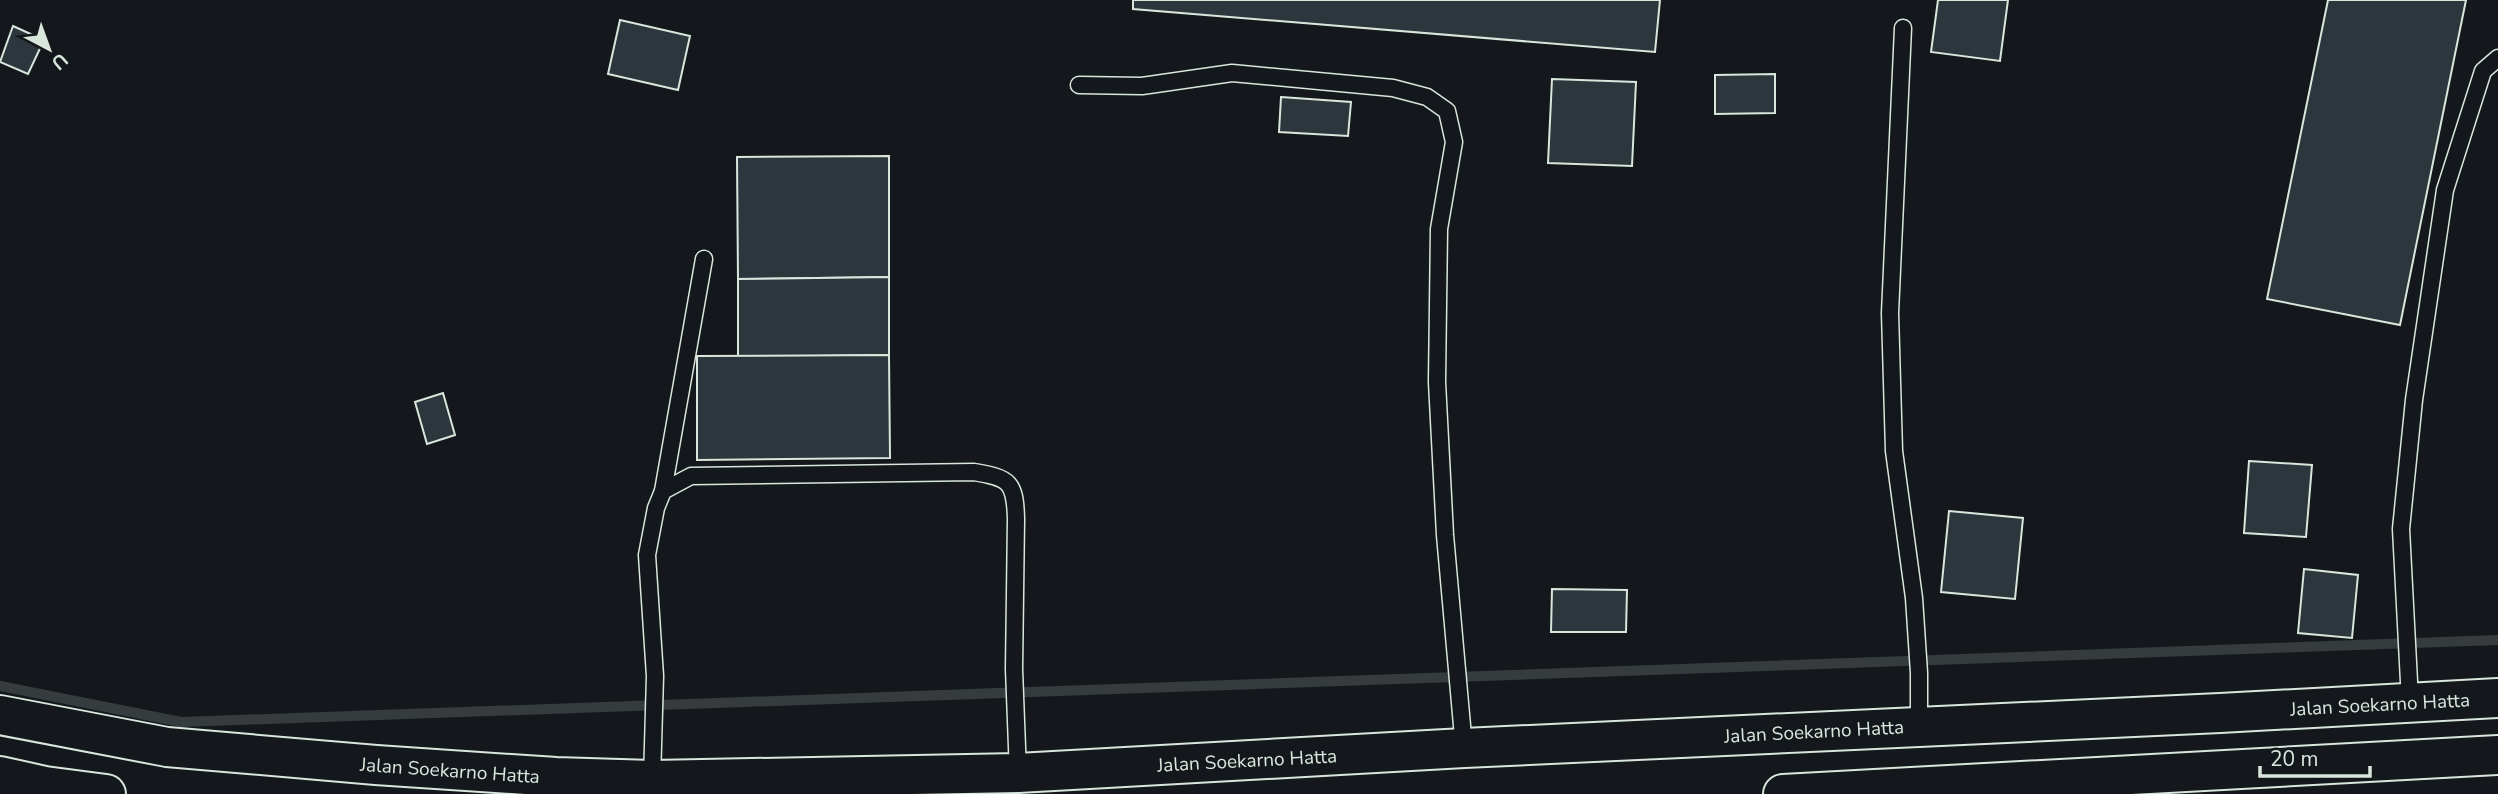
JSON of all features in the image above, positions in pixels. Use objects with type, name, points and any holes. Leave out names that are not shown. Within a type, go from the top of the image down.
[{"type":"highway","name":"Jalan Soekarno Hatta","points":[[0,715],[167,747],[390,766],[556,777],[652,780],[1018,773],[1464,748],[2220,713],[2410,683],[2498,698]]},
{"type":"highway","points":[[1783,794],[2498,755]]},
{"type":"highway","points":[[0,776],[45,786],[106,794]]},
{"type":"lane","points":[[1903,28],[1890,313],[1894,451],[1914,598],[1919,726]]},
{"type":"lane","points":[[2410,683],[2400,529],[2414,400],[2445,190],[2483,71],[2498,58]]},
{"type":"lane","points":[[1079,85],[1142,86],[1232,73],[1393,88],[1427,97],[1447,111],[1454,142],[1439,229],[1437,382],[1445,535],[1464,748]]},
{"type":"lane","points":[[652,780],[655,676],[647,555],[656,508],[663,491],[704,259]]},
{"type":"lane","points":[[663,491],[691,476],[974,472],[1001,477],[1015,495],[1014,669],[1018,773]]},
{"type":"building","points":[[1133,0],[1660,0],[1655,52],[1133,9]]},
{"type":"building","points":[[1938,0],[2008,0],[2000,61],[1931,52]]},
{"type":"building","points":[[2328,0],[2466,0],[2400,325],[2267,299]]},
{"type":"building","points":[[620,20],[690,36],[678,90],[608,74]]},
{"type":"building","points":[[13,26],[44,40],[28,74],[0,62]]},
{"type":"building","points":[[1775,74],[1775,113],[1715,114],[1715,75]]},
{"type":"building","points":[[1552,79],[1636,82],[1632,166],[1548,163]]},
{"type":"building","points":[[1281,97],[1351,102],[1348,136],[1279,132]]},
{"type":"building","points":[[889,156],[889,277],[738,279],[737,157]]},
{"type":"building","points":[[889,277],[889,355],[738,357],[738,279]]},
{"type":"building","points":[[889,355],[890,458],[697,460],[697,356]]},
{"type":"building","points":[[443,393],[455,435],[427,444],[415,402]]},
{"type":"building","points":[[2249,461],[2312,465],[2306,537],[2244,533]]},
{"type":"building","points":[[1949,511],[2023,518],[2015,599],[1941,592]]},
{"type":"building","points":[[2304,569],[2358,575],[2352,638],[2298,633]]},
{"type":"building","points":[[1552,589],[1627,590],[1626,632],[1551,632]]},
{"type":"waterway","points":[[0,686],[181,722],[2498,640]]}]
